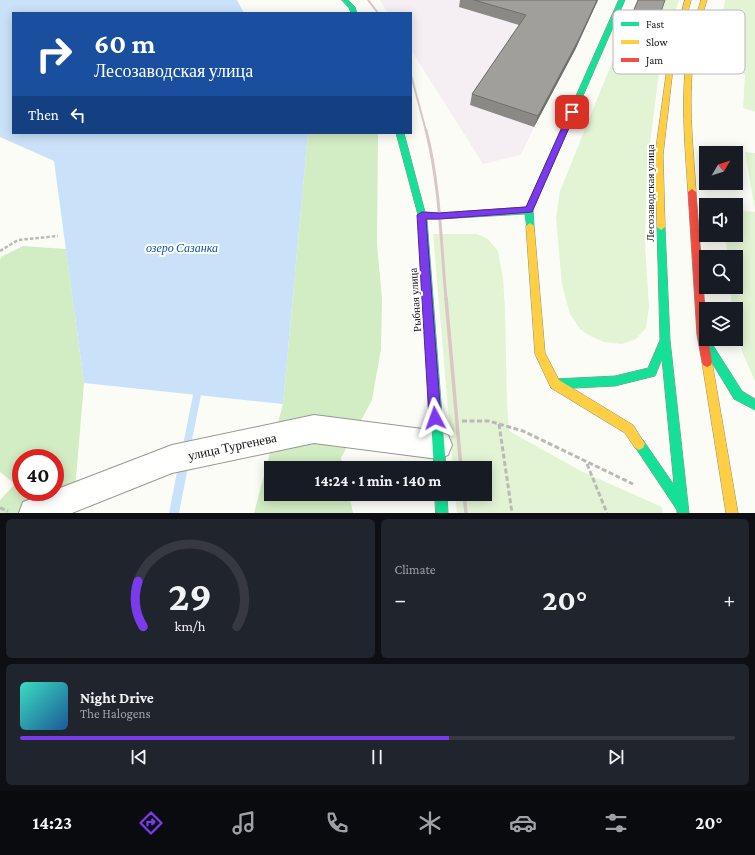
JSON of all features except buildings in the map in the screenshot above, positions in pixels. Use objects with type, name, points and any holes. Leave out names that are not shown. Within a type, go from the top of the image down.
[{"type":"street","points":[[345,0],[352,7],[354,12]]},
{"type":"street","points":[[618,10],[622,0]]},
{"type":"street","name":"Лесозаводская улица","points":[[685,10],[688,0]]},
{"type":"street","points":[[700,10],[704,0]]},
{"type":"street","points":[[555,384],[540,354],[529,210],[613,20]]},
{"type":"street","name":"Лесозаводская улица","points":[[669,74],[659,155],[664,340],[682,510]]},
{"type":"street","points":[[687,74],[688,118],[700,302]]},
{"type":"street","name":"Рыбная улица","points":[[400,134],[422,215],[439,456]]},
{"type":"street","points":[[422,215],[439,216],[529,210]]},
{"type":"street","name":"Лесозаводская улица","points":[[555,384],[615,381],[651,372],[664,340]]},
{"type":"street","points":[[704,346],[732,513]]},
{"type":"street","points":[[709,346],[738,395],[755,405]]},
{"type":"street","name":"Лесозаводская улица","points":[[555,384],[629,429],[682,510]]},
{"type":"street","name":"улица Тургенева","points":[[34,513],[172,458],[314,429],[439,456]]},
{"type":"street","points":[[441,501],[442,513]]},
{"type":"path","points":[[0,251],[18,240],[58,236]]},
{"type":"path","points":[[457,419],[463,421],[489,421],[524,431],[587,463],[635,485]]},
{"type":"path","points":[[499,424],[512,513]]},
{"type":"path","points":[[587,463],[607,513]]},
{"type":"shaded area","points":[[380,0],[598,0],[578,44],[534,127],[521,155],[483,164],[412,52],[412,12],[387,12]]},
{"type":"green space","points":[[665,0],[679,0],[676,10],[661,10]]},
{"type":"green space","points":[[725,0],[755,0],[755,112],[743,108],[745,75],[743,74],[745,74],[745,10],[723,10]]},
{"type":"green space","points":[[613,60],[613,74],[659,74],[647,166],[645,245],[649,307],[646,328],[636,339],[622,344],[604,342],[588,335],[580,329],[570,314],[562,285],[556,218],[560,191]]},
{"type":"green space","points":[[308,134],[378,134],[377,244],[382,299],[381,349],[372,400],[341,458],[342,461],[268,461],[283,404]]},
{"type":"green space","points":[[745,152],[755,153],[755,210]]},
{"type":"green space","points":[[743,211],[755,212],[755,381],[741,346],[743,346],[743,302],[731,302],[731,294],[743,294],[743,250],[727,250],[726,242],[743,242]]},
{"type":"green space","points":[[433,234],[477,234],[488,239],[498,251],[503,278],[509,431],[581,471],[662,507],[663,513],[457,513],[456,501],[492,501],[492,461],[452,461]]},
{"type":"green space","points":[[23,246],[66,249],[84,383],[73,513],[0,513],[0,500],[12,487],[12,501],[64,501],[64,449],[12,449],[12,482],[0,472],[1,257]]},
{"type":"green space","points":[[264,475],[264,501],[350,501],[353,513],[254,513]]},
{"type":"water","name":"озеро Сазанка","points":[[0,0],[237,0],[243,12],[12,12],[12,134],[308,134],[283,404],[84,383],[54,161],[0,137]]},
{"type":"waterway","points":[[186,450],[197,395]]},
{"type":"waterway","points":[[174,513],[184,462]]},
{"type":"railway","points":[[368,0],[377,12]]},
{"type":"railway","points":[[412,79],[426,131]]},
{"type":"railway","points":[[426,130],[431,151],[437,193],[446,299]]},
{"type":"railway","points":[[446,298],[460,461]]},
{"type":"railway","points":[[465,501],[466,513]]},
{"type":"traffic: fast","points":[[345,0],[352,7],[354,12]]},
{"type":"traffic: fast","points":[[618,10],[622,0]]},
{"type":"traffic: fast","points":[[530,226],[529,210],[613,20]]},
{"type":"traffic: fast","points":[[400,134],[422,215],[440,461]]},
{"type":"traffic: fast","points":[[422,215],[439,216],[529,210]]},
{"type":"traffic: fast","points":[[661,227],[665,340],[683,513]]},
{"type":"traffic: fast","points":[[555,384],[615,381],[651,372],[665,340]]},
{"type":"traffic: fast","points":[[708,346],[738,395],[755,405]]},
{"type":"traffic: fast","points":[[639,444],[682,507]]},
{"type":"traffic: fast","points":[[441,501],[442,513]]},
{"type":"traffic: slow","points":[[685,10],[688,0]]},
{"type":"traffic: slow","points":[[701,10],[704,0]]},
{"type":"traffic: slow","points":[[661,227],[659,155],[669,74]]},
{"type":"traffic: slow","points":[[689,74],[688,119],[692,192]]},
{"type":"traffic: slow","points":[[530,226],[540,354],[555,384],[629,429],[639,444]]},
{"type":"traffic: slow","points":[[707,362],[732,513]]},
{"type":"traffic: jam","points":[[692,192],[702,335],[707,362]]},
{"type":"route","points":[[435,418],[422,215],[439,216],[529,210],[572,112]]}]
